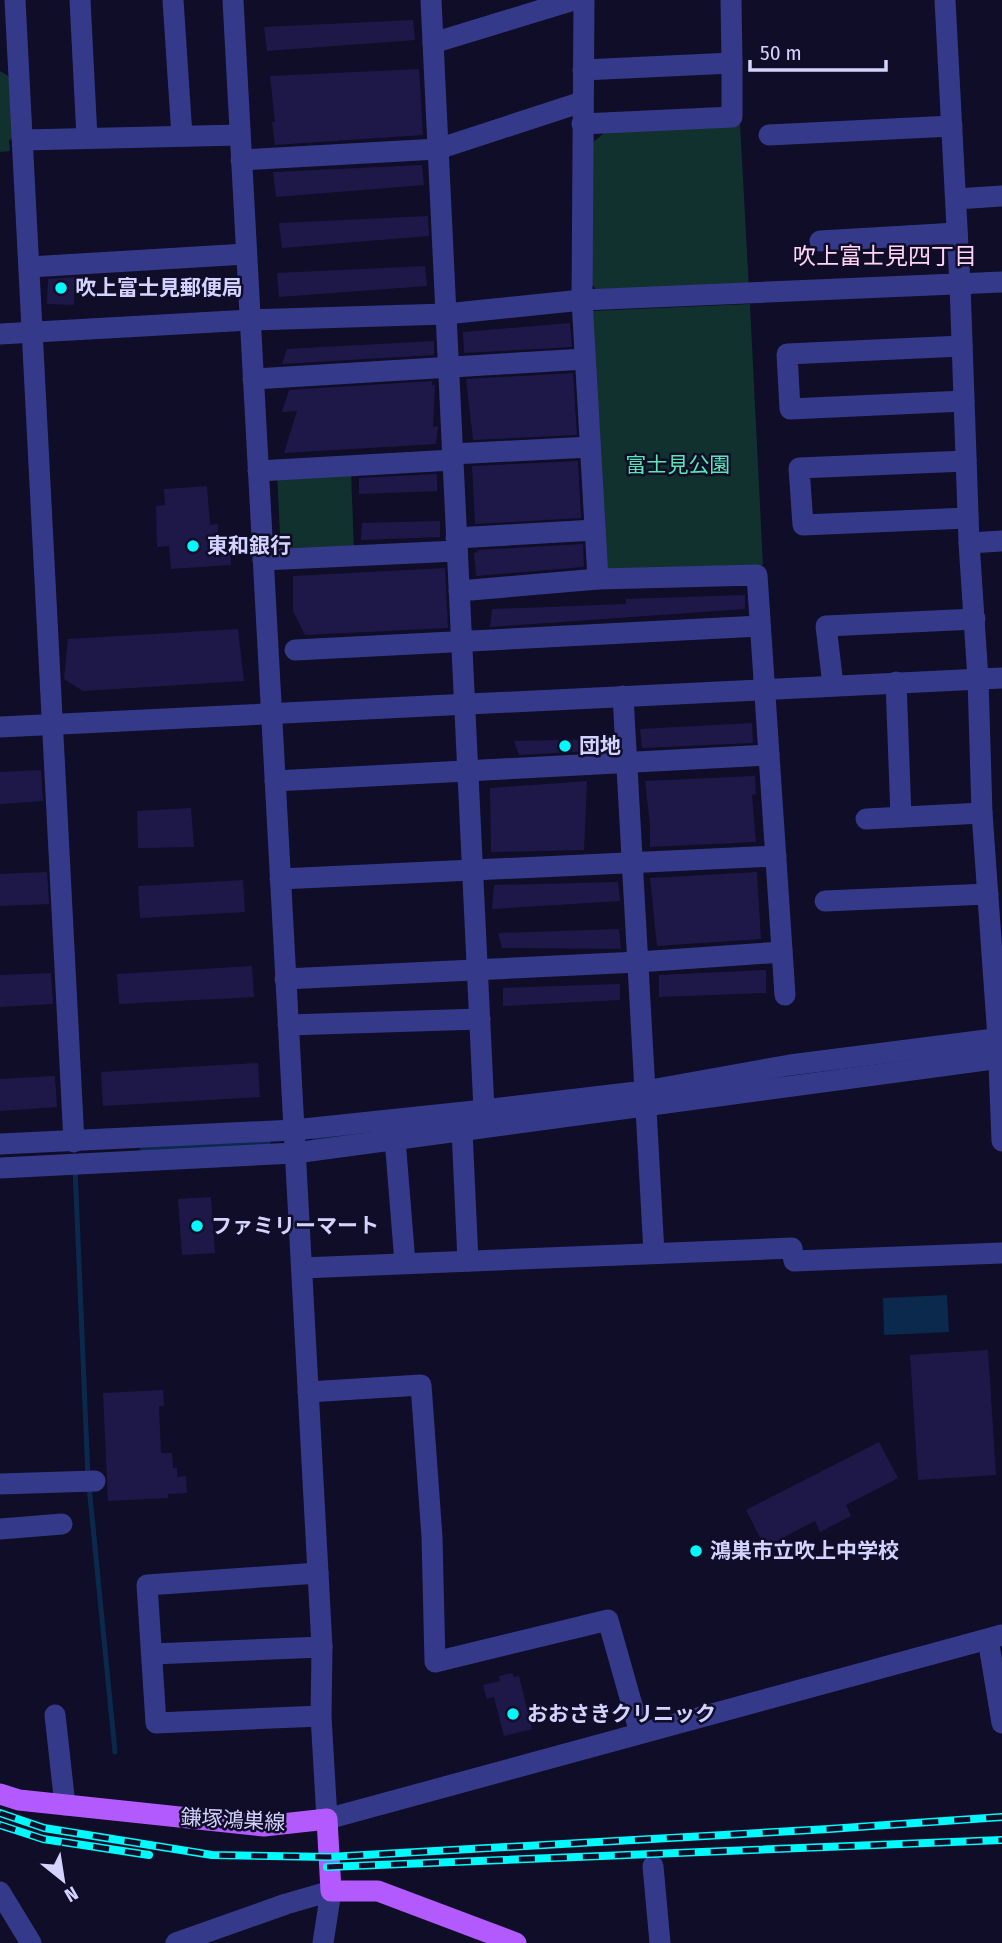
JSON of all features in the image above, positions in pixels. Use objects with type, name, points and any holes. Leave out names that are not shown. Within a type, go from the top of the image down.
[{"type":"main road","name":"鎌塚鴻巣線","points":[[0,1794],[19,1800],[264,1826],[327,1819]]},
{"type":"main road","points":[[327,1819],[331,1891],[378,1891],[516,1943]]},
{"type":"street","points":[[15,0],[9,61],[23,139],[74,1142]]},
{"type":"street","points":[[80,0],[87,138]]},
{"type":"street","points":[[173,0],[182,136]]},
{"type":"street","points":[[233,0],[322,1647],[321,1716],[327,1819],[995,1637],[1002,1723]]},
{"type":"street","points":[[430,0],[484,1110]]},
{"type":"street","points":[[433,43],[574,0]]},
{"type":"street","points":[[584,0],[582,300],[598,579]]},
{"type":"street","points":[[241,160],[438,149],[582,113],[732,117],[731,0]]},
{"type":"street","points":[[945,0],[960,284],[969,543],[989,806],[1002,1140]]},
{"type":"street","points":[[583,70],[732,63]]},
{"type":"street","points":[[769,135],[952,126]]},
{"type":"street","points":[[23,139],[240,135]]},
{"type":"street","points":[[956,200],[1002,196]]},
{"type":"street","points":[[820,241],[957,233]]},
{"type":"street","points":[[29,267],[246,254]]},
{"type":"street","points":[[0,334],[250,320],[446,314],[582,300],[1002,282]]},
{"type":"street","points":[[962,346],[786,354],[790,409],[964,401]]},
{"type":"street","points":[[253,379],[585,359]]},
{"type":"street","points":[[258,471],[590,447]]},
{"type":"street","points":[[966,461],[799,468],[803,526],[968,518]]},
{"type":"street","points":[[263,560],[595,530]]},
{"type":"street","points":[[969,543],[1002,541]]},
{"type":"street","points":[[459,592],[598,579],[757,575],[785,995]]},
{"type":"street","points":[[832,685],[826,626],[975,619]]},
{"type":"street","points":[[295,650],[760,626]]},
{"type":"street","points":[[0,727],[1002,678]]},
{"type":"street","points":[[896,682],[901,817]]},
{"type":"street","points":[[623,696],[654,1253]]},
{"type":"street","points":[[275,781],[769,755]]},
{"type":"street","points":[[866,819],[989,806]]},
{"type":"street","points":[[280,879],[776,856]]},
{"type":"street","points":[[825,901],[993,903]]},
{"type":"street","points":[[285,979],[638,962],[782,952]]},
{"type":"street","points":[[288,1025],[480,1018]]},
{"type":"street","points":[[0,1168],[295,1153],[1000,1048]]},
{"type":"street","points":[[0,1144],[294,1130],[484,1110],[645,1099]]},
{"type":"street","points":[[462,1130],[468,1261]]},
{"type":"street","points":[[395,1139],[405,1264]]},
{"type":"street","points":[[302,1268],[792,1248],[794,1261],[1002,1254]]},
{"type":"street","points":[[308,1391],[421,1385],[432,1537],[435,1662],[608,1620],[640,1733]]},
{"type":"street","points":[[0,1484],[94,1481]]},
{"type":"street","points":[[0,1529],[62,1524]]},
{"type":"street","points":[[318,1573],[147,1585],[156,1723],[321,1716]]},
{"type":"street","points":[[152,1654],[322,1647]]},
{"type":"street","points":[[55,1715],[65,1805]]},
{"type":"street","points":[[653,1866],[660,1943]]},
{"type":"street","points":[[176,1943],[331,1891],[323,1943]]},
{"type":"street","points":[[0,1892],[31,1943]]},
{"type":"green space","points":[[0,71],[10,79],[13,139],[9,140],[10,151],[0,152]]},
{"type":"green space","points":[[740,123],[749,289],[601,296],[591,283],[592,143],[609,129]]},
{"type":"green space","name":"富士見公園","points":[[750,304],[763,565],[622,573],[609,570],[605,566],[591,311]]},
{"type":"green space","points":[[351,469],[354,552],[281,555],[277,473]]},
{"type":"water","points":[[947,1295],[949,1332],[884,1335],[883,1298]]},
{"type":"building","points":[[413,20],[415,40],[267,51],[264,27]]},
{"type":"building","points":[[419,69],[423,135],[275,145],[270,76]]},
{"type":"building","points":[[422,165],[424,185],[276,197],[273,172]]},
{"type":"building","points":[[428,216],[429,236],[282,248],[279,223]]},
{"type":"building","points":[[425,266],[427,286],[279,297],[277,273]]},
{"type":"building","name":"吹上富士見郵便局","points":[[75,277],[74,305],[47,304],[48,279]]},
{"type":"building","points":[[570,323],[572,347],[464,353],[463,332]]},
{"type":"building","points":[[434,341],[434,355],[282,364],[287,349]]},
{"type":"building","points":[[573,373],[577,435],[473,440],[466,379]]},
{"type":"building","points":[[432,381],[432,385],[435,385],[433,427],[438,426],[436,444],[284,453],[297,411],[282,412],[289,390]]},
{"type":"building","points":[[578,461],[581,518],[475,524],[472,466]]},
{"type":"building","points":[[437,474],[437,491],[359,494],[359,478]]},
{"type":"building","points":[[207,486],[210,525],[218,524],[219,549],[230,548],[231,565],[171,569],[169,546],[157,547],[156,506],[165,505],[164,489]]},
{"type":"building","points":[[440,521],[440,537],[361,540],[362,523]]},
{"type":"building","points":[[583,544],[584,567],[476,576],[474,553],[478,552],[477,550]]},
{"type":"building","points":[[445,568],[448,628],[305,635],[293,611],[293,576]]},
{"type":"building","points":[[745,595],[745,609],[490,627],[492,609],[626,604],[626,599]]},
{"type":"building","points":[[238,629],[244,681],[83,691],[64,679],[68,639]]},
{"type":"building","points":[[752,723],[753,743],[642,748],[640,729]]},
{"type":"building","name":"団地","points":[[611,739],[612,750],[519,755],[514,741]]},
{"type":"building","points":[[41,770],[43,801],[0,804],[0,772]]},
{"type":"building","points":[[755,776],[756,794],[752,795],[756,842],[650,847],[645,781]]},
{"type":"building","points":[[587,781],[584,850],[491,852],[490,788]]},
{"type":"building","points":[[191,808],[194,847],[138,848],[137,811]]},
{"type":"building","points":[[47,872],[49,904],[0,906],[0,874]]},
{"type":"building","points":[[757,872],[761,939],[657,946],[650,878]]},
{"type":"building","points":[[243,880],[245,912],[140,918],[138,886]]},
{"type":"building","points":[[618,882],[620,901],[492,909],[494,885]]},
{"type":"building","points":[[619,929],[621,949],[502,948],[498,933]]},
{"type":"building","points":[[252,966],[254,997],[119,1004],[117,974]]},
{"type":"building","points":[[766,970],[766,993],[659,997],[659,975]]},
{"type":"building","points":[[51,973],[53,1004],[0,1007],[0,975]]},
{"type":"building","points":[[620,984],[620,1000],[503,1006],[503,988]]},
{"type":"building","points":[[258,1063],[260,1097],[103,1106],[101,1072]]},
{"type":"building","points":[[55,1076],[57,1107],[0,1111],[0,1079]]},
{"type":"building","points":[[211,1197],[215,1253],[182,1255],[178,1199]]},
{"type":"building","points":[[988,1350],[996,1475],[918,1480],[910,1355]]},
{"type":"building","points":[[163,1390],[164,1406],[159,1406],[161,1453],[172,1453],[177,1477],[186,1476],[187,1493],[168,1494],[168,1498],[108,1501],[103,1393]]},
{"type":"building","points":[[879,1442],[898,1478],[846,1505],[851,1516],[820,1532],[815,1521],[765,1547],[746,1510]]},
{"type":"building","name":"おおさきクリニック","points":[[512,1673],[514,1677],[519,1676],[532,1729],[504,1736],[494,1697],[487,1699],[483,1685],[500,1681],[499,1676]]},
{"type":"waterway","points":[[315,1139],[352,1134]]},
{"type":"waterway","points":[[142,1150],[268,1142]]},
{"type":"waterway","points":[[75,1168],[88,1477]]},
{"type":"waterway","points":[[89,1486],[115,1752]]},
{"type":"railway","points":[[0,1813],[44,1828],[212,1855],[329,1857],[1002,1817]]},
{"type":"railway","points":[[0,1825],[43,1839],[149,1855]]},
{"type":"railway","points":[[327,1867],[1002,1840]]},
{"type":"place","name":"吹上富士見郵便局","points":[[61,288]]},
{"type":"place","name":"東和銀行","points":[[193,546]]},
{"type":"place","name":"団地","points":[[565,746]]},
{"type":"place","name":"ファミリーマート","points":[[197,1226]]},
{"type":"place","name":"鴻巣市立吹上中学校","points":[[696,1551]]},
{"type":"place","name":"おおさきクリニック","points":[[513,1714]]},
{"type":"district","name":"吹上富士見四丁目","points":[[885,256]]}]
